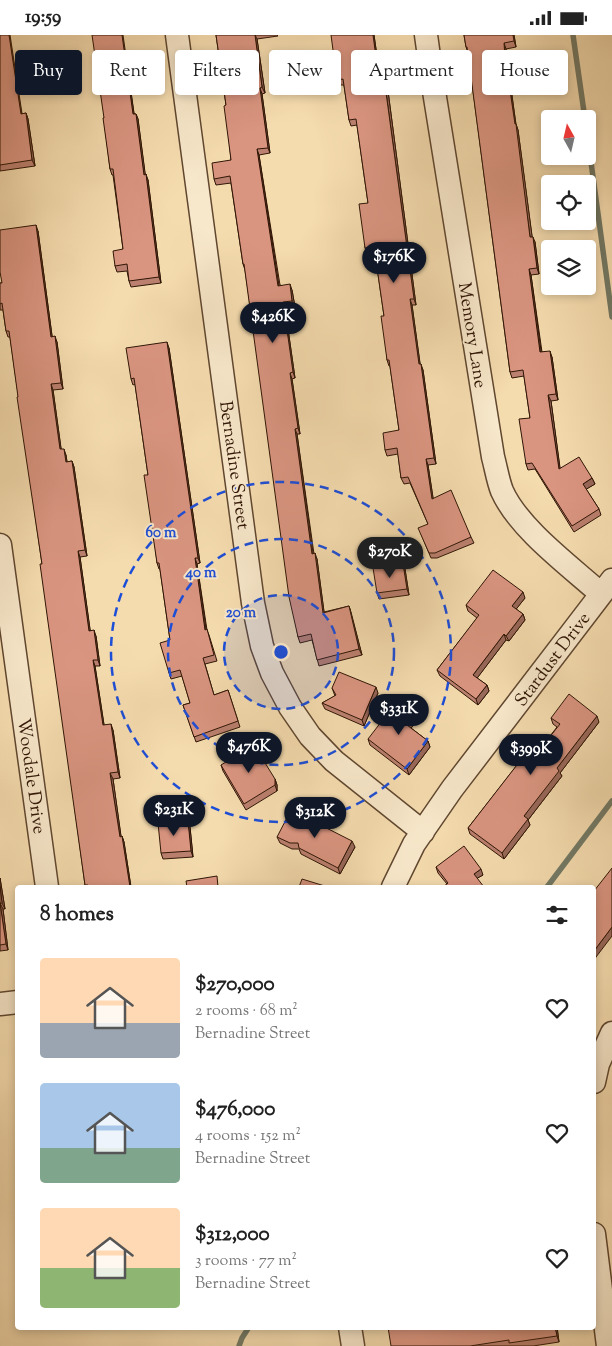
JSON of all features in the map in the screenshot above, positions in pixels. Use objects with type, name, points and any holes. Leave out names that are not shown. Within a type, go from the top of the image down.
[{"type":"street","name":"Bernadine Street","points":[[177,35],[253,603],[262,646],[272,673],[290,707],[310,736],[334,761],[423,832]]},
{"type":"street","name":"Memory Lane","points":[[426,35],[432,85],[493,457],[502,491],[516,513],[540,540],[607,587]]},
{"type":"street","name":"Woodale Drive","points":[[0,545],[47,885]]},
{"type":"street","name":"Stardust Drive","points":[[394,885],[414,844],[452,789],[607,587]]},
{"type":"street","points":[[0,1004],[15,1002]]},
{"type":"street","points":[[596,1074],[612,1033]]},
{"type":"street","points":[[596,1250],[608,1346]]},
{"type":"street","points":[[350,1330],[353,1346]]},
{"type":"building","points":[[0,35],[9,35],[15,74],[15,95],[18,95],[21,114],[26,113],[32,160],[0,165]]},
{"type":"building","points":[[92,35],[122,35],[124,50],[94,50]]},
{"type":"building","points":[[216,35],[255,35],[257,50],[218,50]]},
{"type":"building","points":[[331,35],[373,35],[375,50],[351,50],[351,95],[386,95],[414,299],[410,299],[434,458],[426,459],[432,499],[451,490],[471,537],[435,553],[429,553],[418,528],[428,524],[408,477],[401,478],[397,448],[385,450],[383,433],[399,430],[389,360],[387,360],[381,316],[384,316],[374,247],[365,248],[359,204],[368,203],[356,119],[349,120],[343,79],[341,79],[341,50],[333,50]]},
{"type":"building","points":[[464,35],[513,35],[514,41],[504,43],[504,50],[482,50],[482,95],[511,95],[530,237],[533,237],[537,268],[529,269],[540,352],[550,351],[556,394],[548,395],[559,469],[579,457],[592,478],[583,484],[599,509],[572,526],[532,463],[526,464],[519,419],[530,418],[523,370],[510,372],[472,85],[472,50],[467,50]]},
{"type":"building","points":[[259,65],[262,87],[260,88],[268,148],[257,149],[278,286],[290,284],[292,301],[283,302],[293,372],[290,373],[298,428],[295,429],[312,554],[315,553],[323,613],[349,606],[359,649],[317,660],[311,634],[298,637],[289,597],[244,264],[230,176],[214,179],[212,163],[231,160],[224,106],[226,105],[225,95],[259,95]]},
{"type":"building","points":[[101,95],[130,95],[133,114],[136,114],[144,175],[146,174],[159,277],[129,281],[127,264],[115,266],[113,251],[123,249],[113,169],[110,169]]},
{"type":"building","points":[[36,225],[51,337],[55,336],[61,383],[51,384],[60,449],[64,449],[66,462],[72,461],[85,550],[78,551],[89,631],[94,630],[98,660],[93,660],[103,725],[111,724],[118,772],[110,773],[130,885],[85,885],[9,331],[6,331],[2,303],[0,304],[0,283],[2,283],[0,272],[0,230]]},
{"type":"building","points":[[167,342],[198,558],[195,558],[205,630],[207,629],[214,655],[203,658],[214,695],[228,690],[238,721],[194,737],[183,705],[190,703],[180,670],[169,673],[160,643],[170,640],[144,475],[148,475],[134,378],[131,379],[126,348]]},
{"type":"building","points":[[403,564],[407,589],[377,593],[373,568]]},
{"type":"building","points":[[493,570],[523,592],[512,606],[523,614],[506,636],[504,634],[473,675],[487,685],[476,699],[437,670],[479,615],[466,605]]},
{"type":"building","points":[[339,672],[376,687],[362,720],[322,703],[336,695],[332,688]]},
{"type":"building","points":[[569,694],[597,716],[557,768],[559,771],[524,816],[528,819],[502,853],[468,828],[520,761],[506,751],[517,738],[537,753],[560,724],[551,718]]},
{"type":"building","points":[[398,700],[416,713],[407,725],[428,741],[407,769],[368,739]]},
{"type":"building","points":[[254,745],[275,779],[275,785],[244,804],[221,765]]},
{"type":"building","points":[[291,810],[352,841],[338,868],[299,848],[298,843],[290,843],[277,837]]},
{"type":"building","points":[[188,821],[191,851],[161,853],[158,823]]},
{"type":"building","points":[[464,846],[481,869],[474,874],[482,885],[446,885],[448,883],[436,867]]},
{"type":"building","points":[[612,868],[612,927],[596,948],[596,888]]},
{"type":"building","points":[[217,876],[218,885],[187,885],[186,881]]},
{"type":"building","points":[[302,879],[322,885],[300,885]]},
{"type":"building","points":[[0,886],[2,903],[0,903]]},
{"type":"building","points":[[0,903],[6,944],[0,945]]},
{"type":"building","points":[[388,1330],[556,1330],[557,1336],[509,1343],[509,1340],[470,1346],[391,1346]]},
{"type":"waterway","points":[[573,35],[584,110]]},
{"type":"waterway","points":[[591,165],[612,317]]},
{"type":"waterway","points":[[549,885],[612,801]]},
{"type":"waterway","points":[[239,1346],[247,1330]]}]
